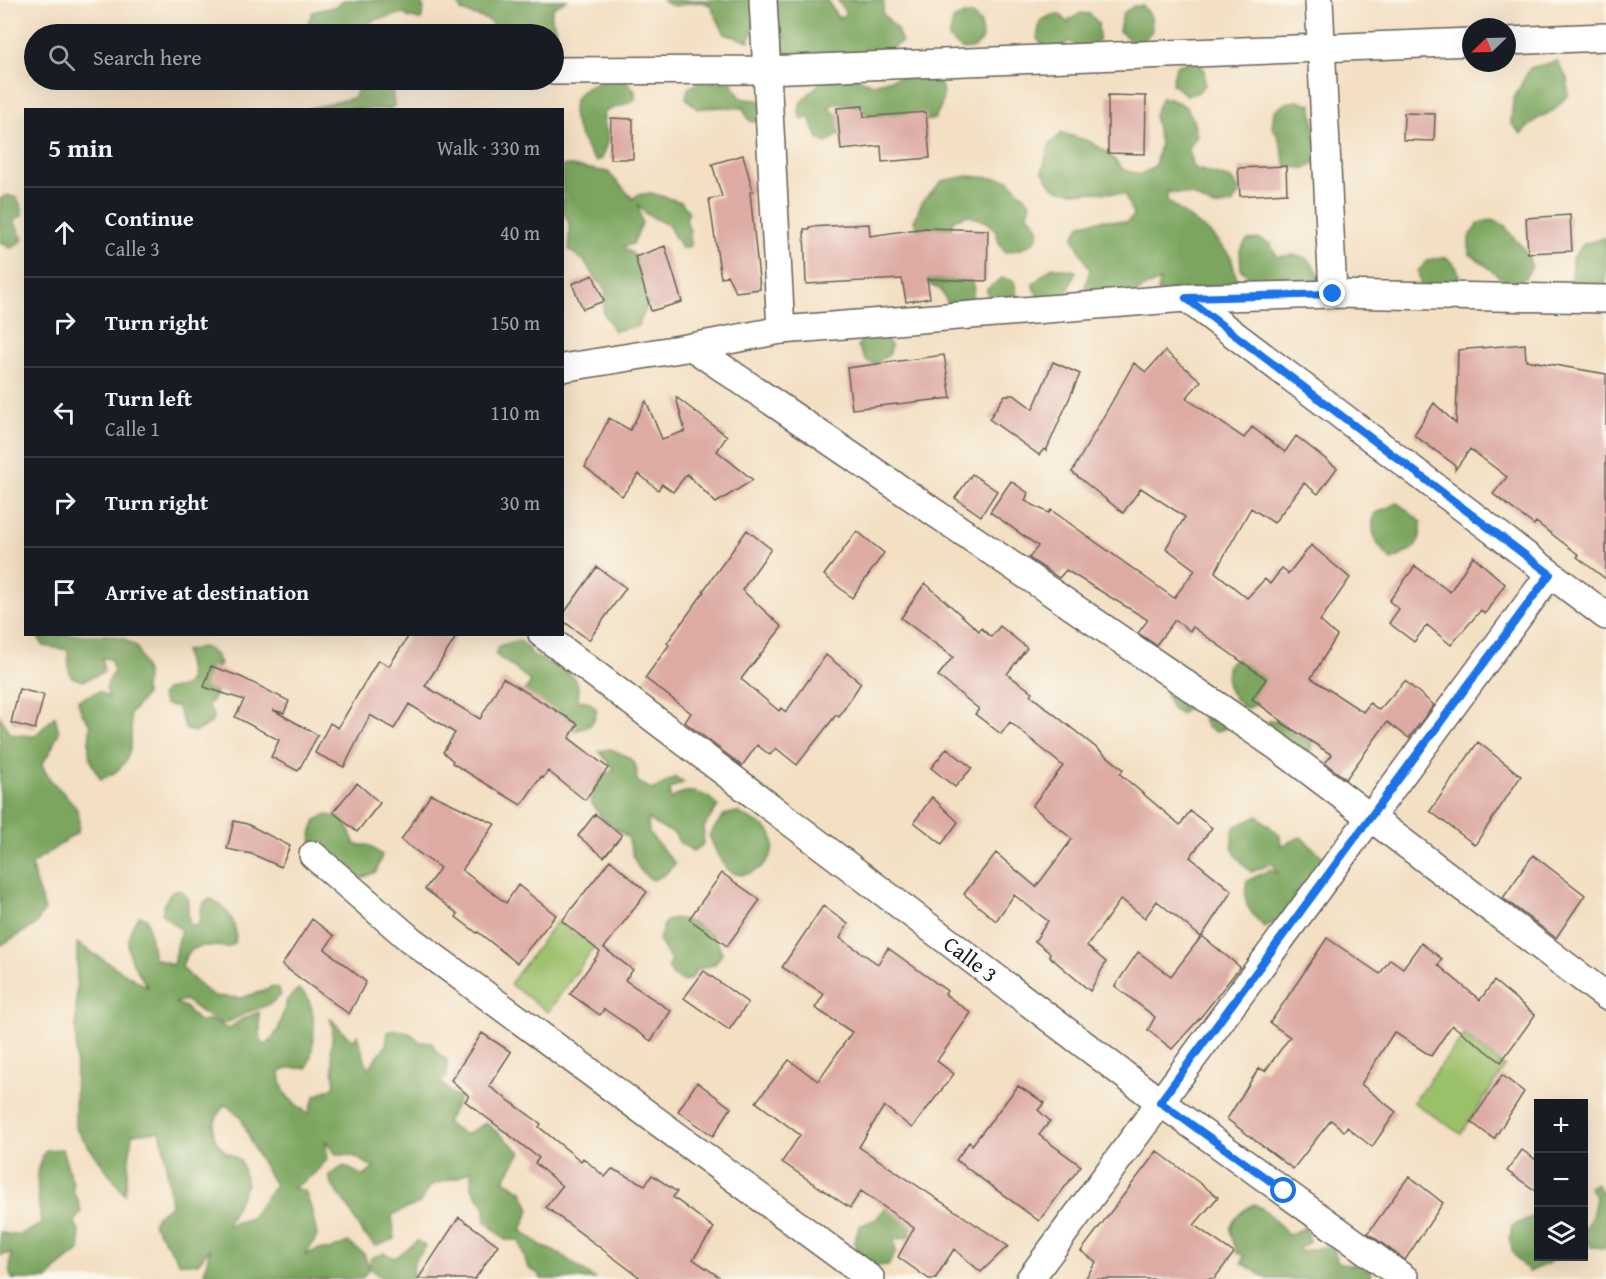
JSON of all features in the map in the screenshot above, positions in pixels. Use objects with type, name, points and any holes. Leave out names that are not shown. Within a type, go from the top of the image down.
[{"type":"street","points":[[763,0],[765,70],[781,330]]},
{"type":"street","points":[[1319,0],[1333,294]]},
{"type":"street","points":[[1516,41],[1606,37]]},
{"type":"street","points":[[564,71],[765,70],[1462,42]]},
{"type":"street","points":[[564,368],[781,330],[1186,298],[1333,294],[1606,299]]},
{"type":"street","points":[[1186,298],[1606,616]]},
{"type":"street","points":[[692,347],[1275,745],[1606,996]]},
{"type":"street","points":[[1030,1279],[1550,574]]},
{"type":"street","name":"Calle 3","points":[[545,636],[1160,1102],[1405,1279]]},
{"type":"street","points":[[313,855],[411,940],[870,1279]]},
{"type":"green space","points":[[344,0],[419,0],[424,9],[421,20],[407,17],[405,13],[378,19],[369,22],[370,24],[307,24],[313,12],[337,6]]},
{"type":"green space","points":[[457,0],[567,0],[553,8],[551,16],[554,24],[492,24],[488,20],[461,11]]},
{"type":"green space","points":[[662,0],[753,0],[755,25],[749,41],[725,34],[710,5],[695,2],[676,6]]},
{"type":"green space","points":[[770,0],[827,0],[838,18],[846,14],[838,0],[884,0],[883,14],[896,28],[902,42],[875,56],[791,58],[785,53],[777,39]]},
{"type":"green space","points":[[1134,6],[1143,6],[1151,16],[1152,31],[1144,40],[1133,42],[1119,31],[1123,13]]},
{"type":"green space","points":[[1081,13],[1090,14],[1098,23],[1099,39],[1091,48],[1080,49],[1069,41],[1062,48],[1050,51],[1037,39],[1040,21],[1052,15],[1061,15],[1068,24],[1069,20]]},
{"type":"green space","points":[[965,14],[973,14],[981,24],[982,40],[974,48],[963,50],[949,39],[953,20]]},
{"type":"green space","points":[[1196,59],[1204,69],[1205,85],[1197,93],[1186,95],[1172,84],[1176,66]]},
{"type":"green space","points":[[1557,61],[1568,80],[1568,95],[1554,110],[1537,119],[1521,134],[1511,123],[1513,100],[1530,68]]},
{"type":"green space","points":[[934,68],[943,99],[934,119],[916,123],[871,120],[852,105],[834,104],[828,107],[843,121],[839,134],[827,143],[818,139],[809,117],[802,120],[799,113],[800,103],[823,80],[845,73],[873,84]]},
{"type":"green space","points":[[623,77],[635,91],[635,99],[604,113],[607,143],[602,159],[596,161],[585,146],[576,126],[574,106],[576,97],[587,87]]},
{"type":"green space","points":[[700,82],[731,82],[743,99],[761,101],[758,121],[752,122],[748,119],[743,108],[697,109],[686,98],[688,88]]},
{"type":"green space","points":[[358,90],[392,90],[394,106],[391,108],[311,108],[353,98]]},
{"type":"green space","points":[[1162,97],[1178,102],[1191,114],[1197,136],[1189,148],[1192,165],[1197,169],[1231,179],[1240,192],[1232,204],[1214,207],[1192,195],[1167,192],[1167,201],[1211,234],[1231,257],[1239,288],[1158,292],[1160,281],[1145,287],[1118,307],[1094,305],[1085,287],[1090,270],[1073,238],[1081,224],[1104,220],[1126,222],[1134,216],[1125,195],[1108,192],[1067,191],[1053,187],[1042,171],[1050,144],[1062,133],[1089,141],[1108,153],[1124,170],[1141,175],[1155,166],[1160,144],[1154,115]]},
{"type":"green space","points":[[1297,101],[1311,104],[1320,158],[1305,168],[1286,166],[1280,140],[1272,127],[1274,111],[1286,103]]},
{"type":"green space","points":[[564,166],[608,172],[633,199],[637,195],[651,193],[681,202],[689,212],[686,220],[691,245],[681,248],[668,225],[646,214],[638,205],[642,223],[633,244],[623,247],[641,260],[653,293],[638,326],[614,331],[603,312],[606,291],[584,261],[569,250],[569,223],[564,213]]},
{"type":"green space","points":[[968,176],[1007,179],[1030,202],[1027,216],[1034,221],[1038,232],[1034,242],[1023,248],[1005,252],[1000,246],[996,231],[987,222],[968,215],[953,220],[950,234],[922,240],[914,221],[922,202],[942,181]]},
{"type":"green space","points":[[7,195],[17,198],[22,208],[22,216],[14,220],[23,240],[11,248],[0,242],[0,199]]},
{"type":"green space","points":[[1491,220],[1505,225],[1526,253],[1532,267],[1525,278],[1509,284],[1469,254],[1469,237],[1479,223]]},
{"type":"green space","points":[[1260,239],[1270,244],[1278,257],[1294,255],[1307,259],[1316,268],[1322,283],[1264,289],[1261,278],[1252,279],[1241,270],[1240,250],[1247,240]]},
{"type":"green space","points":[[1606,239],[1606,294],[1588,300],[1572,280],[1572,259],[1584,244]]},
{"type":"green space","points":[[1444,257],[1454,264],[1458,271],[1460,291],[1423,298],[1418,271],[1428,260]]},
{"type":"green space","points":[[1052,267],[1076,271],[1059,313],[1041,307],[1033,284]]},
{"type":"green space","points":[[924,278],[970,280],[974,287],[971,306],[950,307],[940,289],[932,286]]},
{"type":"green space","points":[[1002,278],[1014,281],[1018,301],[989,308],[987,289]]},
{"type":"green space","points":[[874,333],[882,336],[891,345],[890,354],[875,364],[866,361],[858,346],[865,334]]},
{"type":"green space","points":[[1398,503],[1421,522],[1421,531],[1415,547],[1391,560],[1375,539],[1373,522],[1374,514]]},
{"type":"green space","points":[[37,636],[113,636],[123,638],[137,647],[146,672],[145,696],[130,714],[129,753],[120,768],[112,774],[101,779],[93,766],[89,748],[91,726],[81,712],[78,700],[99,691],[109,698],[106,687],[114,670],[110,659],[102,658],[104,672],[83,681],[71,677],[68,650],[44,646]]},
{"type":"green space","points":[[519,640],[533,655],[563,669],[574,677],[577,683],[578,701],[589,702],[597,710],[590,725],[573,731],[523,701],[524,691],[531,682],[495,654],[499,646]]},
{"type":"green space","points":[[202,647],[214,653],[220,665],[213,670],[211,682],[215,695],[207,706],[212,711],[213,718],[211,723],[195,732],[186,730],[177,706],[165,705],[161,696],[166,690],[185,686],[190,678],[185,651]]},
{"type":"green space","points":[[1167,655],[1177,664],[1226,728],[1216,732],[1206,727],[1200,709],[1194,704],[1180,714],[1172,709],[1166,694],[1167,681],[1156,661]]},
{"type":"green space","points":[[1239,657],[1266,664],[1267,700],[1245,709],[1235,699],[1226,678],[1228,664]]},
{"type":"green space","points":[[0,716],[10,734],[35,736],[55,716],[59,732],[42,764],[48,777],[76,808],[79,820],[78,832],[32,864],[35,882],[45,910],[35,925],[0,946]]},
{"type":"green space","points":[[1276,720],[1294,734],[1312,743],[1310,753],[1298,763],[1263,731],[1269,721]]},
{"type":"green space","points":[[610,749],[632,760],[637,769],[638,782],[653,790],[675,777],[684,782],[670,789],[670,800],[682,793],[695,792],[708,797],[718,806],[704,827],[703,845],[693,851],[680,843],[674,833],[648,819],[649,833],[675,864],[664,875],[653,880],[638,867],[628,837],[603,820],[591,802],[601,778],[615,770],[599,751]]},
{"type":"green space","points":[[737,812],[767,829],[773,839],[770,857],[756,870],[747,874],[738,874],[726,868],[709,835],[724,815]]},
{"type":"green space","points":[[325,815],[344,821],[356,845],[368,845],[382,855],[376,872],[357,880],[314,856],[311,834],[316,820]]},
{"type":"green space","points":[[1258,816],[1280,836],[1281,846],[1301,837],[1323,857],[1321,878],[1318,882],[1294,895],[1294,902],[1286,916],[1264,927],[1254,916],[1246,901],[1247,881],[1271,869],[1277,874],[1273,863],[1251,872],[1237,857],[1232,841],[1234,827]]},
{"type":"green space","points":[[180,890],[184,893],[188,901],[190,924],[196,926],[200,922],[203,905],[211,899],[227,912],[235,930],[235,943],[229,947],[206,946],[189,952],[182,967],[189,975],[213,996],[241,998],[269,989],[271,986],[278,988],[281,995],[270,1004],[222,1024],[185,1000],[175,1003],[185,1007],[198,1021],[210,1020],[228,1029],[242,1019],[259,1012],[261,1044],[268,1044],[278,1030],[287,1000],[298,989],[310,1003],[313,1014],[310,1060],[307,1068],[290,1068],[280,1072],[285,1093],[308,1114],[315,1096],[335,1086],[331,1049],[333,1027],[330,1018],[349,1038],[355,1039],[357,1035],[368,1069],[386,1045],[388,1032],[402,1031],[409,1033],[420,1042],[431,1042],[437,1052],[447,1060],[447,1076],[440,1081],[450,1092],[460,1098],[446,1123],[465,1135],[486,1123],[521,1152],[504,1180],[522,1191],[530,1209],[521,1230],[595,1279],[541,1279],[539,1274],[528,1268],[519,1240],[505,1240],[486,1222],[485,1208],[471,1186],[471,1170],[459,1177],[431,1185],[420,1203],[392,1215],[395,1239],[375,1246],[361,1231],[349,1208],[331,1184],[329,1175],[344,1166],[364,1176],[374,1168],[354,1156],[336,1154],[325,1140],[328,1158],[312,1175],[293,1188],[305,1191],[317,1236],[306,1255],[318,1249],[329,1250],[348,1242],[364,1254],[369,1267],[371,1258],[384,1253],[395,1258],[417,1241],[426,1247],[414,1261],[412,1279],[383,1279],[369,1268],[362,1279],[203,1279],[210,1248],[197,1264],[180,1263],[153,1224],[156,1217],[171,1205],[160,1131],[132,1134],[125,1195],[75,1128],[77,943],[148,988],[129,954],[129,936],[139,916],[147,918],[154,958],[173,965],[181,930],[162,914],[165,901],[173,891]],"holes":[[[225,1104],[241,1118],[255,1151],[275,1185],[251,1218],[227,1225],[247,1184],[240,1161],[219,1145],[215,1139],[214,1127],[217,1116]]]},
{"type":"green space","points":[[673,918],[688,921],[703,928],[720,946],[722,954],[715,964],[696,970],[692,978],[684,982],[673,976],[668,968],[671,961],[659,940],[665,922]]},
{"type":"green space","points":[[557,921],[576,936],[585,925],[601,938],[548,1012],[510,984]]},
{"type":"green space","points":[[1464,1035],[1505,1067],[1461,1134],[1413,1102]]},
{"type":"green space","points":[[62,1149],[81,1211],[75,1222],[79,1231],[80,1250],[55,1270],[49,1279],[12,1279],[11,1253],[0,1256],[0,1232],[11,1235],[21,1234],[41,1224],[37,1186],[39,1167],[46,1150]]},
{"type":"green space","points":[[1596,1183],[1601,1192],[1606,1194],[1606,1248],[1591,1247],[1588,1243],[1588,1222],[1596,1197],[1589,1187]]},
{"type":"green space","points":[[1254,1204],[1265,1210],[1288,1235],[1304,1228],[1309,1235],[1309,1242],[1299,1248],[1301,1252],[1326,1246],[1333,1247],[1338,1262],[1351,1265],[1362,1263],[1372,1271],[1370,1279],[1267,1279],[1242,1263],[1244,1255],[1237,1253],[1232,1236],[1232,1224],[1238,1216]]},
{"type":"green space","points":[[888,1205],[913,1221],[909,1237],[894,1240],[896,1252],[888,1265],[875,1266],[861,1255],[854,1241],[860,1226],[876,1219]]},
{"type":"green space","points":[[1534,1216],[1534,1261],[1551,1262],[1529,1272],[1513,1252],[1510,1241],[1512,1226]]},
{"type":"building","points":[[1108,95],[1146,96],[1145,154],[1108,153]]},
{"type":"building","points":[[863,106],[864,117],[926,112],[930,158],[882,162],[881,146],[841,150],[837,108]]},
{"type":"building","points":[[1404,113],[1435,114],[1434,141],[1403,140]]},
{"type":"building","points":[[611,118],[633,119],[633,159],[610,159]]},
{"type":"building","points":[[743,155],[753,191],[750,192],[760,289],[736,292],[727,275],[721,278],[709,199],[722,197],[712,164]]},
{"type":"building","points":[[1286,166],[1287,193],[1240,196],[1238,168]]},
{"type":"building","points":[[1570,215],[1572,251],[1528,253],[1526,218]]},
{"type":"building","points":[[869,224],[870,236],[925,228],[988,230],[987,281],[927,279],[930,298],[906,302],[902,279],[806,284],[804,229]]},
{"type":"building","points":[[665,246],[682,302],[651,311],[635,257]]},
{"type":"building","points":[[593,275],[604,301],[583,309],[572,284]]},
{"type":"building","points":[[1525,344],[1526,360],[1606,374],[1606,579],[1536,522],[1534,525],[1493,494],[1507,477],[1470,449],[1455,470],[1455,465],[1414,435],[1434,403],[1456,424],[1458,350]]},
{"type":"building","points":[[1165,351],[1201,381],[1186,398],[1244,438],[1252,427],[1285,452],[1296,436],[1337,468],[1318,494],[1304,483],[1274,523],[1251,508],[1215,572],[1247,598],[1265,579],[1270,584],[1282,568],[1288,574],[1311,545],[1350,578],[1320,621],[1337,636],[1311,678],[1363,712],[1370,703],[1379,710],[1405,681],[1434,705],[1409,738],[1387,722],[1346,779],[1325,763],[1332,755],[1281,722],[1252,699],[1266,679],[1193,627],[1190,631],[1175,620],[1156,645],[1138,633],[1148,620],[1066,570],[1059,578],[1029,558],[1038,546],[990,512],[1011,481],[1028,493],[1025,501],[1049,513],[1051,510],[1174,598],[1195,570],[1166,548],[1185,517],[1141,488],[1123,513],[1072,472],[1134,363],[1146,372]]},
{"type":"building","points":[[944,355],[951,398],[852,409],[847,368]]},
{"type":"building","points":[[1053,362],[1080,374],[1046,451],[1044,449],[1039,455],[989,419],[1005,395],[1014,395],[1033,409]]},
{"type":"building","points":[[676,397],[727,436],[717,451],[753,480],[716,503],[687,474],[673,492],[662,484],[658,490],[639,474],[622,496],[585,467],[609,418],[630,430],[646,401],[662,439],[685,431]]},
{"type":"building","points":[[972,474],[997,491],[981,516],[955,498]]},
{"type":"building","points":[[747,530],[771,549],[742,590],[782,627],[741,679],[779,711],[781,708],[786,712],[826,655],[861,683],[839,717],[836,715],[797,765],[776,748],[770,755],[757,745],[742,766],[685,722],[691,713],[645,678]]},
{"type":"building","points":[[857,531],[884,553],[852,598],[824,575]]},
{"type":"building","points":[[1473,556],[1505,584],[1485,614],[1481,610],[1451,645],[1427,625],[1414,642],[1389,623],[1399,609],[1389,601],[1415,566],[1450,592]]},
{"type":"building","points":[[597,567],[626,588],[589,640],[564,621],[564,613]]},
{"type":"building","points":[[925,583],[979,631],[981,628],[991,637],[1000,626],[1027,648],[1007,674],[1032,692],[1030,695],[1123,769],[1120,774],[1180,825],[1190,811],[1212,828],[1190,857],[1232,891],[1201,937],[1157,901],[1145,918],[1121,899],[1087,946],[1106,962],[1090,991],[1035,941],[1048,921],[1014,895],[996,921],[964,894],[996,853],[1036,887],[1072,839],[1032,806],[1063,766],[1010,722],[1001,734],[975,714],[979,709],[938,676],[953,657],[901,618]]},
{"type":"building","points":[[409,636],[457,636],[425,686],[480,719],[503,678],[578,724],[569,738],[608,768],[585,800],[548,771],[521,805],[452,763],[453,761],[443,752],[455,733],[409,704],[394,729],[370,715],[344,767],[315,753],[330,723],[338,728],[378,660],[389,666]]},
{"type":"building","points":[[211,666],[241,677],[289,701],[284,713],[273,710],[318,735],[298,771],[271,757],[279,740],[235,717],[244,700],[204,687]]},
{"type":"building","points":[[19,689],[44,695],[35,729],[11,723]]},
{"type":"building","points":[[1478,742],[1521,776],[1475,845],[1430,811]]},
{"type":"building","points":[[947,748],[972,768],[955,787],[931,768]]},
{"type":"building","points":[[357,783],[380,803],[357,832],[333,812]]},
{"type":"building","points":[[431,794],[495,824],[462,870],[506,903],[518,885],[556,915],[517,963],[456,917],[458,914],[425,889],[440,868],[401,840]]},
{"type":"building","points":[[932,797],[958,822],[942,844],[914,822]]},
{"type":"building","points":[[595,814],[622,835],[604,857],[578,836]]},
{"type":"building","points":[[234,821],[247,824],[290,846],[281,867],[252,854],[227,849]]},
{"type":"building","points":[[1533,855],[1585,895],[1556,938],[1503,898]]},
{"type":"building","points":[[610,860],[647,892],[604,948],[633,970],[625,980],[671,1011],[651,1041],[604,1009],[600,1015],[570,994],[600,952],[562,921]]},
{"type":"building","points":[[722,873],[760,900],[727,946],[689,919]]},
{"type":"building","points":[[823,906],[848,924],[840,938],[878,964],[888,948],[947,991],[945,994],[971,1013],[937,1061],[954,1074],[912,1128],[884,1106],[859,1147],[1008,1246],[981,1272],[954,1249],[935,1279],[929,1279],[898,1257],[914,1228],[861,1191],[850,1208],[782,1162],[800,1135],[756,1102],[789,1060],[818,1081],[852,1032],[815,1008],[824,994],[782,967]]},
{"type":"building","points":[[312,919],[334,936],[325,949],[366,982],[349,1014],[282,965]]},
{"type":"building","points":[[1202,936],[1240,967],[1172,1049],[1148,1030],[1155,1017],[1115,986],[1138,952],[1171,976]]},
{"type":"building","points":[[1327,938],[1380,974],[1390,959],[1403,968],[1421,943],[1442,959],[1438,965],[1480,1000],[1494,981],[1535,1015],[1501,1062],[1452,1025],[1431,1056],[1394,1032],[1361,1084],[1396,1112],[1372,1147],[1347,1127],[1344,1131],[1331,1120],[1293,1169],[1227,1119],[1259,1068],[1265,1071],[1290,1037],[1270,1023]]},
{"type":"building","points":[[704,971],[748,1003],[729,1030],[684,998]]},
{"type":"building","points":[[482,1033],[511,1052],[489,1086],[541,1124],[539,1127],[581,1161],[583,1158],[605,1177],[612,1169],[645,1185],[652,1175],[677,1192],[673,1197],[714,1228],[693,1259],[722,1279],[642,1279],[546,1207],[562,1186],[535,1163],[539,1158],[465,1101],[469,1096],[451,1080]]},
{"type":"building","points":[[1502,1075],[1524,1092],[1494,1139],[1471,1122]]},
{"type":"building","points":[[697,1082],[731,1108],[713,1136],[678,1111]]},
{"type":"building","points":[[1018,1086],[1045,1103],[1038,1110],[1050,1121],[1039,1135],[1081,1166],[1039,1221],[956,1160],[969,1142],[972,1145]]},
{"type":"building","points":[[1522,1150],[1534,1158],[1534,1190],[1507,1171]]},
{"type":"building","points":[[1157,1151],[1218,1197],[1194,1225],[1234,1253],[1214,1279],[1085,1279],[1096,1262],[1081,1251]]},
{"type":"building","points":[[1409,1176],[1443,1203],[1405,1260],[1368,1233]]},
{"type":"building","points":[[459,1217],[498,1245],[475,1279],[418,1279]]},
{"type":"route","points":[[1284,1191],[1160,1102],[1550,574],[1186,298],[1333,294]]}]
